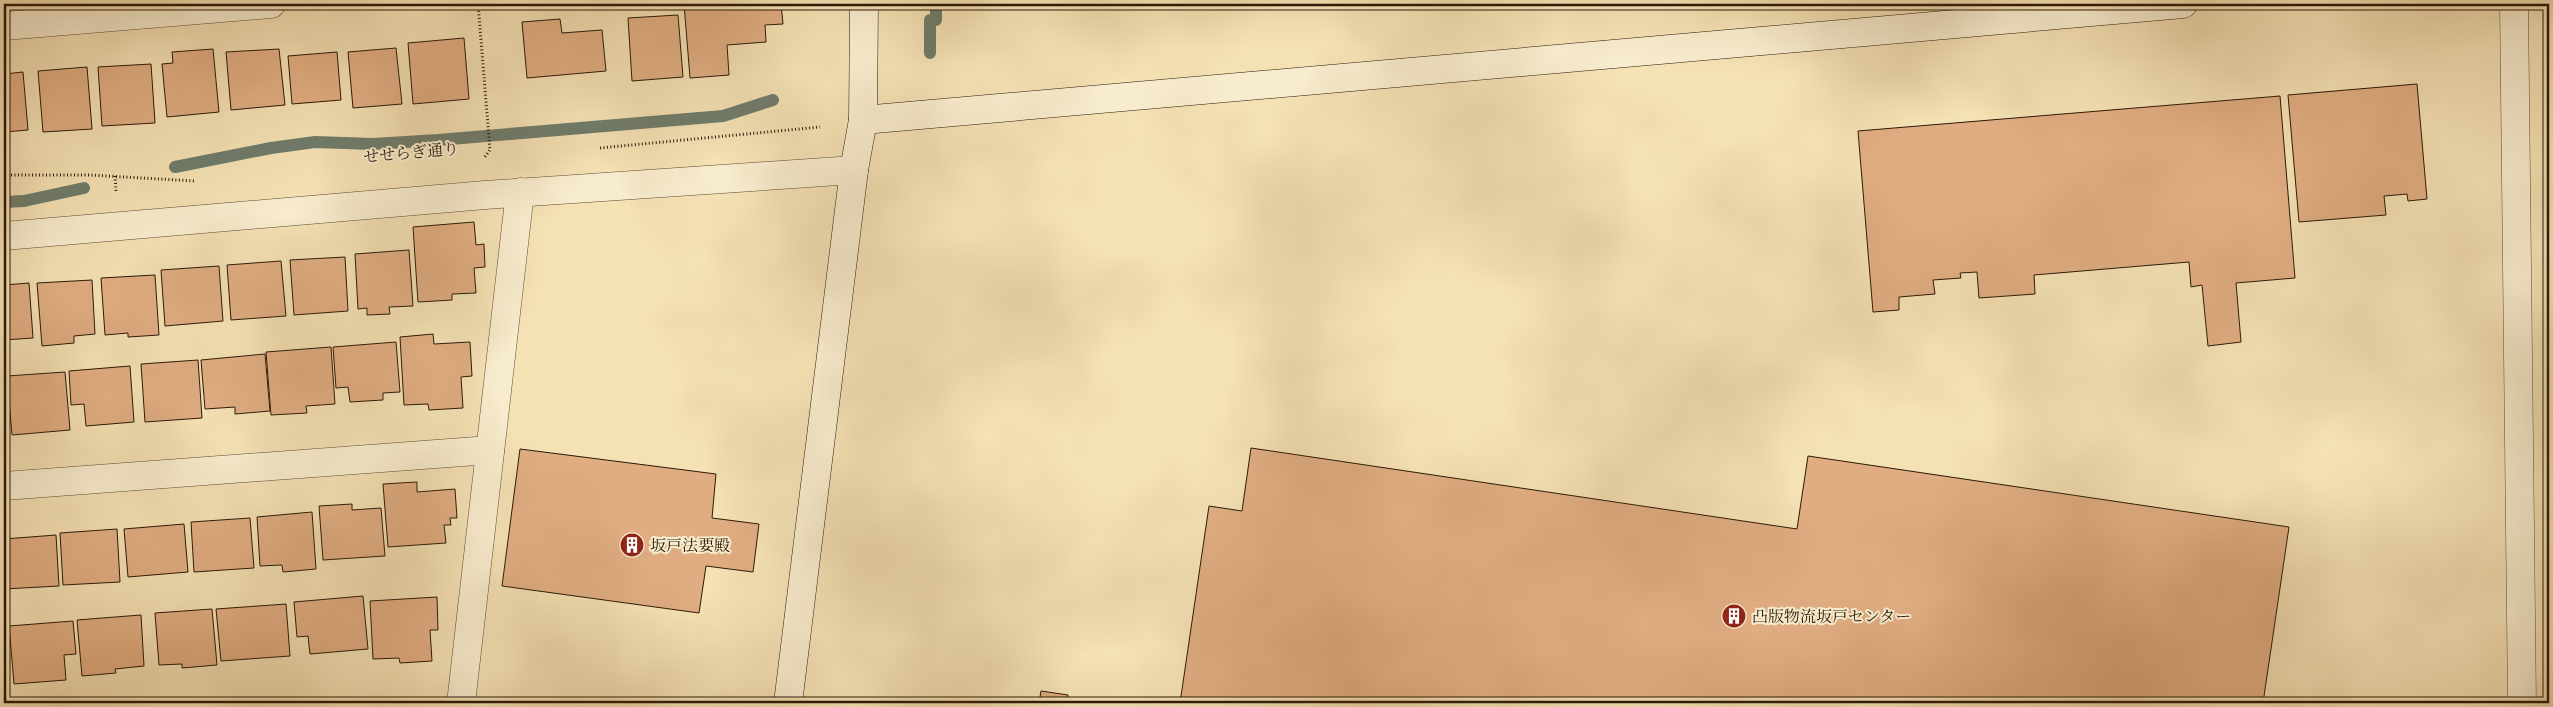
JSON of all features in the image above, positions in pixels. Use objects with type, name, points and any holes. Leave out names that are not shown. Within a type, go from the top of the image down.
[{"type":"street","points":[[4,26],[271,4]]},
{"type":"street","points":[[788,703],[854,170],[863,120],[864,4]]},
{"type":"street","points":[[863,120],[2183,4]]},
{"type":"street","points":[[2514,4],[2522,703]]},
{"type":"street","points":[[4,236],[520,192],[854,170]]},
{"type":"street","points":[[460,703],[520,192]]},
{"type":"street","points":[[4,486],[490,450]]},
{"type":"path","points":[[478,4],[490,150]]},
{"type":"path","points":[[592,149],[820,128]]},
{"type":"path","name":"せせらぎ通り","points":[[482,159],[492,158]]},
{"type":"path","points":[[4,175],[90,175],[204,182]]},
{"type":"building","points":[[684,4],[781,4],[783,24],[765,25],[766,42],[727,45],[729,75],[690,78]]},
{"type":"building","points":[[678,15],[683,77],[632,81],[628,18]]},
{"type":"building","points":[[560,19],[562,33],[602,30],[606,71],[527,78],[522,22]]},
{"type":"building","points":[[464,38],[469,99],[413,104],[408,43]]},
{"type":"building","points":[[396,48],[402,104],[353,108],[348,52]]},
{"type":"building","points":[[213,49],[219,112],[167,117],[162,64],[173,63],[172,52]]},
{"type":"building","points":[[279,49],[285,105],[231,110],[226,52]]},
{"type":"building","points":[[337,52],[341,100],[292,104],[288,56]]},
{"type":"building","points":[[151,64],[155,123],[102,126],[98,67]]},
{"type":"building","points":[[87,67],[92,129],[43,132],[38,71]]},
{"type":"building","points":[[23,72],[28,130],[4,132],[4,74]]},
{"type":"building","points":[[2417,84],[2427,199],[2408,201],[2407,194],[2384,196],[2386,215],[2299,222],[2288,95]]},
{"type":"building","points":[[2280,96],[2295,278],[2236,283],[2241,342],[2208,346],[2202,285],[2191,287],[2189,262],[2034,275],[2035,294],[1979,298],[1977,272],[1960,273],[1961,278],[1933,280],[1935,294],[1899,297],[1899,310],[1873,312],[1858,131]]},
{"type":"building","points":[[474,222],[476,245],[484,244],[485,267],[474,268],[476,293],[452,294],[452,300],[418,302],[413,227]]},
{"type":"building","points":[[409,250],[413,306],[389,307],[390,314],[367,315],[367,308],[358,309],[355,254]]},
{"type":"building","points":[[345,257],[348,311],[294,315],[290,260]]},
{"type":"building","points":[[281,261],[286,316],[231,320],[227,265]]},
{"type":"building","points":[[219,266],[223,321],[165,326],[161,270]]},
{"type":"building","points":[[155,275],[159,335],[128,337],[128,333],[105,335],[101,278]]},
{"type":"building","points":[[92,280],[95,334],[74,336],[74,343],[42,346],[37,283]]},
{"type":"building","points":[[29,283],[33,338],[4,340],[4,285]]},
{"type":"building","points":[[433,334],[434,344],[470,342],[472,376],[461,377],[463,408],[429,410],[428,404],[404,405],[400,337]]},
{"type":"building","points":[[396,342],[400,392],[383,393],[383,400],[350,402],[348,387],[336,388],[333,347]]},
{"type":"building","points":[[331,347],[335,404],[306,406],[307,413],[271,415],[266,352]]},
{"type":"building","points":[[265,354],[270,411],[235,414],[235,407],[205,409],[201,360]]},
{"type":"building","points":[[198,360],[202,418],[145,422],[141,364]]},
{"type":"building","points":[[130,366],[134,422],[86,426],[84,404],[71,405],[69,371]]},
{"type":"building","points":[[65,372],[70,430],[12,435],[7,376]]},
{"type":"building","name":"凸版物流坂戸センター","points":[[1251,448],[1797,529],[1808,456],[2289,527],[2263,703],[1180,703],[1209,506],[1242,511]]},
{"type":"building","name":"坂戸法要殿","points":[[520,449],[716,474],[712,518],[759,524],[753,572],[706,566],[699,613],[502,586]]},
{"type":"building","points":[[417,482],[417,492],[455,489],[457,518],[450,518],[451,525],[444,525],[446,543],[388,547],[383,484]]},
{"type":"building","points":[[352,504],[352,510],[381,508],[385,556],[323,560],[319,506]]},
{"type":"building","points":[[312,512],[316,569],[283,572],[282,565],[260,566],[257,517]]},
{"type":"building","points":[[250,518],[254,568],[194,572],[191,522]]},
{"type":"building","points":[[184,524],[188,572],[128,577],[124,529]]},
{"type":"building","points":[[117,529],[120,582],[63,585],[60,533]]},
{"type":"building","points":[[56,535],[59,586],[4,589],[4,539]]},
{"type":"building","points":[[363,596],[368,649],[310,654],[308,636],[297,637],[294,602]]},
{"type":"building","points":[[437,597],[438,630],[430,630],[432,661],[400,663],[399,658],[373,659],[370,601]]},
{"type":"building","points":[[286,604],[290,656],[221,661],[216,609]]},
{"type":"building","points":[[212,609],[217,665],[182,668],[182,664],[159,665],[155,613]]},
{"type":"building","points":[[141,615],[144,666],[115,669],[116,673],[82,676],[77,620]]},
{"type":"building","points":[[73,621],[76,654],[64,655],[66,680],[14,684],[9,626]]},
{"type":"building","points":[[4,633],[9,691],[4,691]]},
{"type":"building","points":[[1041,691],[1068,695],[1067,703],[1039,703]]},
{"type":"waterway","points":[[930,53],[930,20],[936,20],[936,4]]},
{"type":"waterway","points":[[175,167],[271,148],[315,142],[373,144],[438,140],[723,116],[773,100]]},
{"type":"waterway","points":[[4,202],[24,201],[84,188]]},
{"type":"place","name":"坂戸法要殿","points":[[632,545]]},
{"type":"place","name":"凸版物流坂戸センター","points":[[1734,616]]}]
